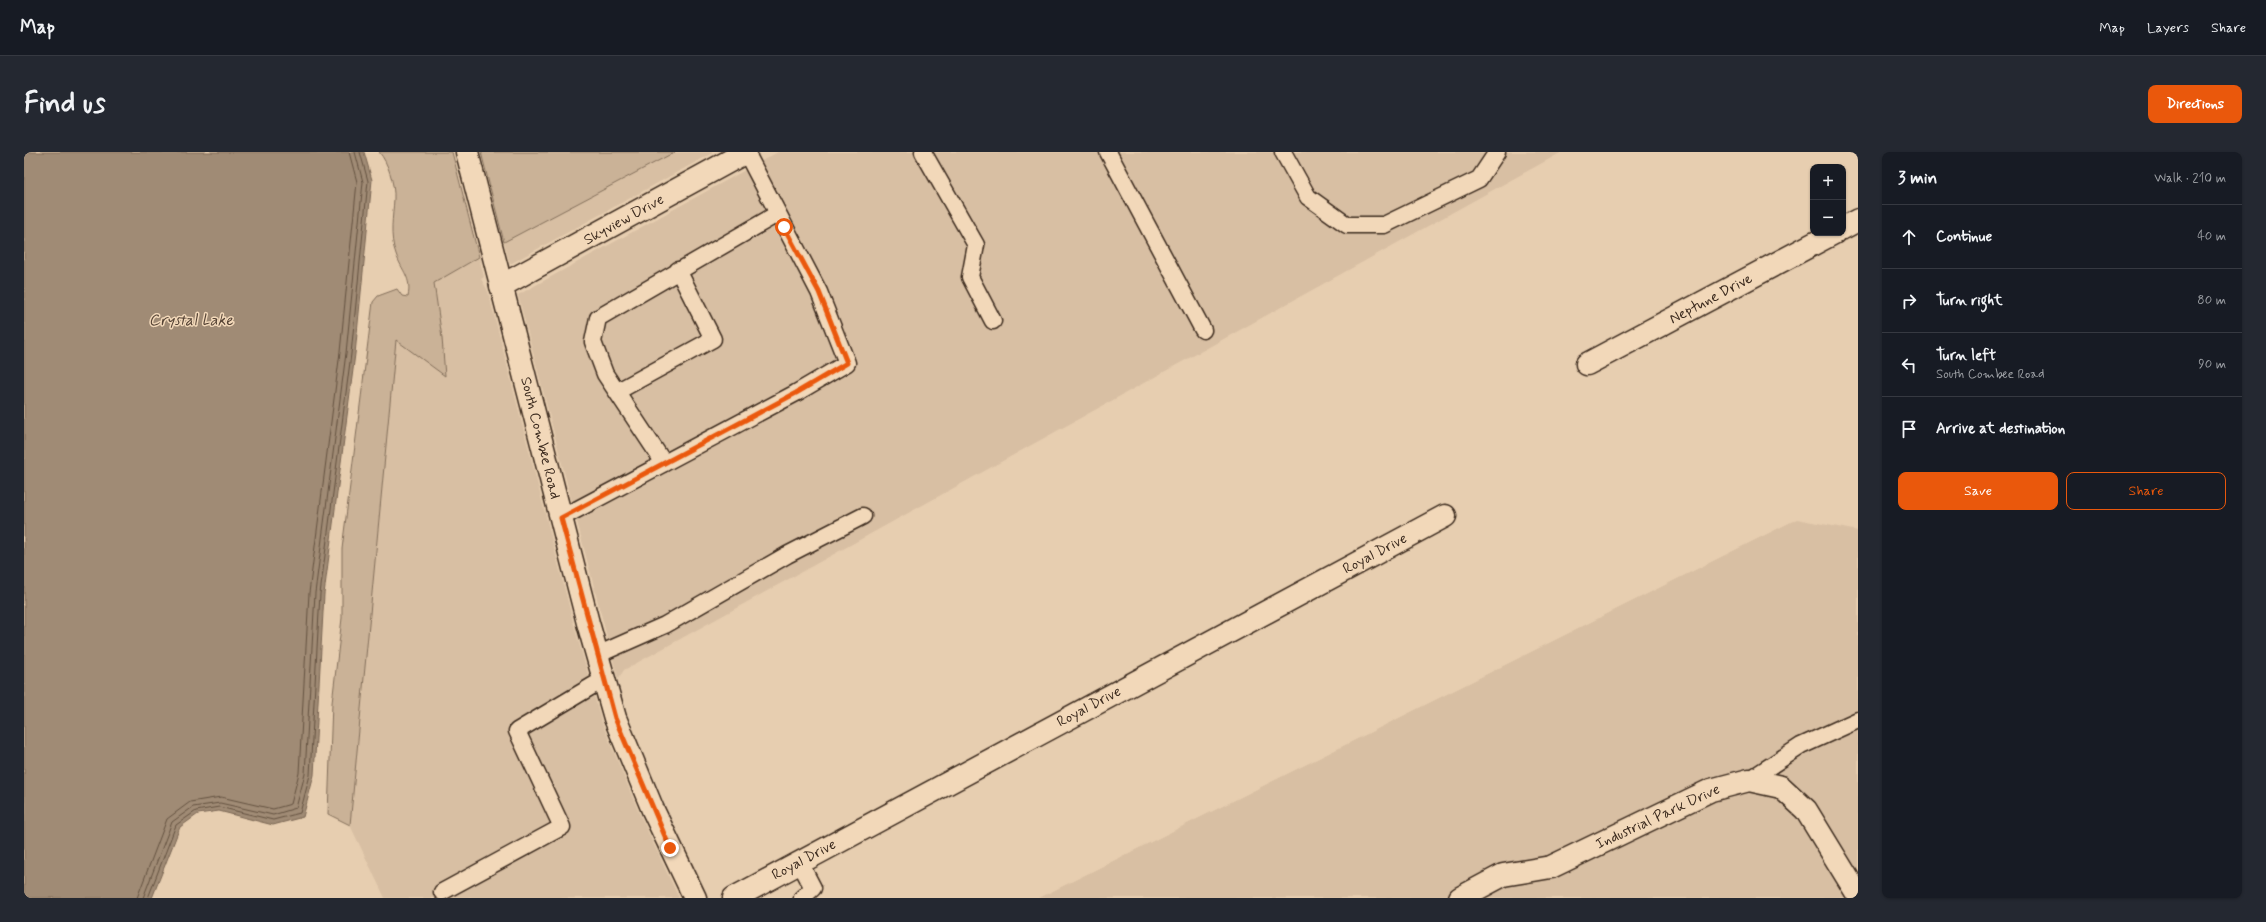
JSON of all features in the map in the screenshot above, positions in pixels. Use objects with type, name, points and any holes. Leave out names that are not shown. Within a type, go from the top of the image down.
[{"type":"street","name":"South Combee Road","points":[[467,152],[561,518],[615,718],[653,810],[695,898]]},
{"type":"street","name":"Skyview Drive","points":[[501,286],[746,152]]},
{"type":"street","points":[[1846,226],[1858,220]]},
{"type":"street","name":"Neptune Drive","points":[[1587,364],[1828,236]]},
{"type":"street","name":"Royal Drive","points":[[734,898],[1445,516]]},
{"type":"street","name":"Industrial Park Drive","points":[[1460,898],[1503,875],[1551,867],[1712,790],[1749,780],[1781,787],[1806,810],[1858,895]]},
{"type":"lane","points":[[561,518],[796,393],[847,363],[819,292],[746,152]]},
{"type":"lane","points":[[923,152],[976,245],[970,277],[993,321]]},
{"type":"lane","points":[[1108,152],[1203,330]]},
{"type":"lane","points":[[1283,152],[1308,197],[1347,225],[1384,225],[1479,179],[1497,152]]},
{"type":"lane","points":[[664,462],[606,374],[593,342],[598,318],[678,270],[777,214]]},
{"type":"lane","points":[[618,391],[713,339],[678,270]]},
{"type":"lane","points":[[597,655],[665,625],[787,555],[863,516]]},
{"type":"lane","points":[[442,892],[562,827],[517,730],[604,679]]},
{"type":"lane","points":[[1749,780],[1801,746],[1858,720]]},
{"type":"lane","points":[[800,862],[813,888],[802,898]]},
{"type":"shaded area","points":[[379,152],[452,152],[479,257],[434,283],[442,338],[445,376],[396,340],[350,825],[328,814],[332,703],[342,618],[342,549],[373,302],[378,296],[397,289],[402,296],[408,297],[409,290],[408,279],[398,260],[394,247],[392,226],[394,193],[392,181],[388,168]]},
{"type":"shaded area","points":[[481,152],[675,152],[504,242]]},
{"type":"shaded area","points":[[675,152],[714,152],[510,264],[504,242]]},
{"type":"shaded area","points":[[778,152],[1562,152],[624,670],[618,679],[518,295]]},
{"type":"shaded area","points":[[479,257],[484,277],[481,279],[488,291],[574,625],[602,723],[640,815],[679,898],[385,898],[350,825],[396,339],[445,375],[442,338],[434,282]]},
{"type":"shaded area","points":[[1797,519],[1858,531],[1858,898],[1039,898]]},
{"type":"water","name":"Crystal Lake","points":[[24,152],[364,152],[372,180],[355,354],[324,594],[314,775],[303,817],[273,825],[219,811],[198,814],[180,827],[152,898],[24,898]]},
{"type":"route","points":[[670,848],[615,718],[588,623],[561,518],[796,393],[847,363],[819,292],[784,227]]}]
